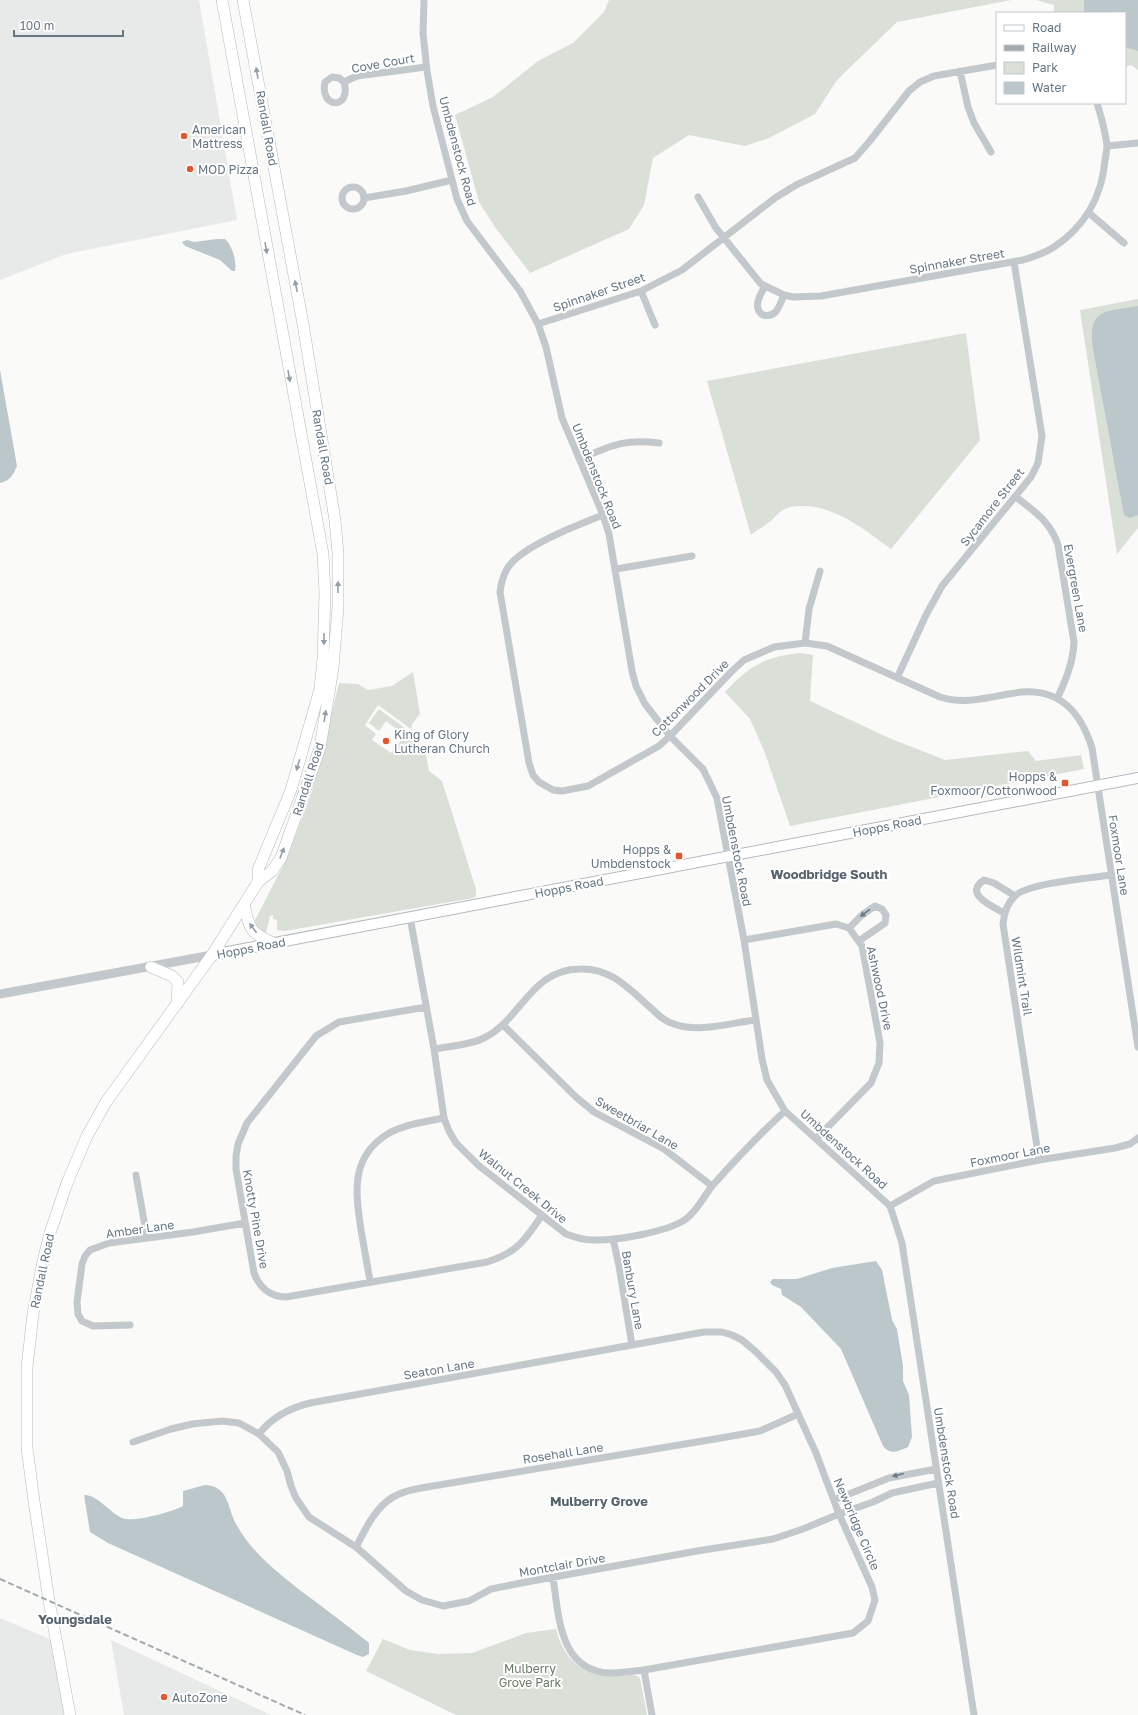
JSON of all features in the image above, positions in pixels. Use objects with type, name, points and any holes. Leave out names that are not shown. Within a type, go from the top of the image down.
[{"type":"main road","name":"Randall Road","points":[[222,0],[323,554],[325,593],[324,659],[320,689],[291,790],[258,870],[258,882]]},
{"type":"main road","name":"Randall Road","points":[[70,1715],[49,1601],[27,1448],[27,1367],[33,1314],[50,1233],[67,1183],[87,1136],[106,1102],[212,955],[258,882],[272,871],[280,858],[320,748],[333,668],[338,607],[335,520],[303,324],[243,0]]},
{"type":"main road","name":"Hopps Road","points":[[212,955],[1138,778]]},
{"type":"main road","points":[[244,905],[249,927],[260,937],[273,943]]},
{"type":"main road","points":[[151,967],[172,976],[178,982],[177,1004]]},
{"type":"street","name":"Umbdenstock Road","points":[[424,0],[423,33],[426,67],[433,106],[457,199],[467,220],[520,291],[538,324],[548,354],[562,418],[603,515],[609,534],[632,671],[636,686],[644,704],[670,736],[704,769],[712,784],[720,812],[727,857],[744,940],[755,1020],[767,1080],[785,1111],[890,1206],[902,1244],[974,1715]]},
{"type":"street","name":"Spinnaker Street","points":[[538,324],[641,291],[682,270],[725,238],[774,198],[796,185],[855,158],[909,91],[920,82],[934,76],[996,65]]},
{"type":"street","name":"Cove Court","points":[[344,82],[357,76],[426,67]]},
{"type":"street","points":[[960,71],[968,107],[974,122],[991,152]]},
{"type":"street","name":"Spinnaker Street","points":[[725,238],[761,284],[784,295],[793,297],[821,296],[1023,260],[1053,248],[1078,226],[1089,213],[1102,185],[1107,146],[1097,104]]},
{"type":"street","points":[[1107,146],[1138,143]]},
{"type":"street","points":[[364,198],[406,191],[452,180]]},
{"type":"street","points":[[698,197],[705,212],[725,238]]},
{"type":"street","points":[[1089,213],[1124,243]]},
{"type":"street","name":"Sycamore Street","points":[[897,678],[926,615],[942,586],[1016,497],[1038,463],[1042,436],[1014,262]]},
{"type":"street","points":[[765,286],[758,301],[758,310],[763,315],[770,316],[773,314],[779,307],[784,295]]},
{"type":"street","points":[[641,291],[655,325]]},
{"type":"street","points":[[580,459],[620,443],[639,441],[659,444]]},
{"type":"street","name":"Evergreen Lane","points":[[1016,497],[1043,518],[1054,532],[1058,545],[1074,642],[1073,658],[1058,697]]},
{"type":"street","name":"Cottonwood Drive","points":[[603,515],[552,536],[517,558],[507,568],[500,592],[529,764],[534,775],[545,786],[553,790],[562,791],[588,786],[659,746],[744,660],[774,647],[805,643],[827,646],[952,701],[966,701],[1021,692],[1031,692],[1058,697]]},
{"type":"street","points":[[616,569],[692,556]]},
{"type":"street","points":[[805,643],[809,609],[820,571]]},
{"type":"street","points":[[1058,697],[1075,714],[1087,732],[1092,748],[1097,786]]},
{"type":"street","name":"Foxmoor Lane","points":[[1097,786],[1138,1047]]},
{"type":"street","points":[[1015,896],[994,883],[984,880],[978,884],[976,888],[978,896],[989,905],[1004,913],[1015,896],[1035,886],[1111,875]]},
{"type":"street","points":[[744,940],[836,924],[849,928],[862,915],[875,906],[882,909],[886,915],[885,923],[859,941]]},
{"type":"street","name":"Wildmint Trail","points":[[1004,913],[1003,924],[1039,1160]]},
{"type":"street","name":"Walnut Creek Drive","points":[[410,917],[434,1048],[444,1118],[456,1143],[478,1165],[566,1234],[591,1240],[613,1239],[677,1224],[688,1217],[712,1186],[785,1111]]},
{"type":"street","name":"Ashwood Drive","points":[[816,1139],[871,1083],[879,1063],[880,1044],[862,946],[849,928]]},
{"type":"street","name":"Hopps Road","points":[[0,994],[212,955]]},
{"type":"street","points":[[434,1048],[471,1042],[485,1038],[503,1025],[527,996],[548,977],[563,971],[579,969],[608,973],[623,983],[661,1017],[673,1024],[685,1027],[703,1027],[755,1020]]},
{"type":"street","name":"Knotty Pine Drive","points":[[426,1007],[339,1022],[326,1029],[316,1036],[248,1123],[238,1144],[236,1169],[256,1280],[265,1290],[278,1297],[286,1297],[487,1262],[510,1253],[526,1238],[542,1215]]},
{"type":"street","name":"Sweetbriar Lane","points":[[503,1025],[576,1097],[594,1112],[664,1149],[712,1186]]},
{"type":"street","points":[[370,1282],[356,1198],[356,1183],[362,1163],[372,1146],[394,1130],[444,1118]]},
{"type":"street","name":"Foxmoor Lane","points":[[890,1206],[934,1181],[1039,1160],[1115,1148],[1130,1144],[1138,1138]]},
{"type":"street","points":[[136,1175],[147,1238]]},
{"type":"street","name":"Amber Lane","points":[[130,1325],[102,1327],[93,1326],[82,1320],[78,1314],[76,1308],[82,1264],[85,1256],[90,1250],[98,1246],[245,1223]]},
{"type":"street","name":"Banbury Lane","points":[[613,1239],[632,1346]]},
{"type":"street","name":"Newbridge Circle","points":[[553,1578],[563,1635],[568,1649],[578,1662],[594,1669],[610,1673],[644,1670],[854,1634],[868,1621],[875,1600],[872,1587],[839,1514],[816,1453],[785,1385],[776,1372],[755,1352],[732,1335],[722,1332],[704,1332],[632,1346]]},
{"type":"street","name":"Seaton Lane","points":[[259,1434],[284,1412],[294,1407],[310,1403],[632,1346]]},
{"type":"street","name":"Rosehall Lane","points":[[356,1547],[367,1526],[386,1502],[403,1492],[760,1431],[798,1414]]},
{"type":"street","name":"Montclair Drive","points":[[133,1442],[171,1429],[206,1422],[222,1421],[239,1423],[259,1434],[278,1452],[287,1471],[296,1498],[309,1517],[356,1547],[406,1591],[422,1600],[443,1606],[469,1601],[491,1590],[697,1551],[773,1539],[874,1502],[892,1493],[938,1483]]},
{"type":"street","points":[[834,1500],[890,1478],[936,1469]]},
{"type":"street","points":[[644,1670],[652,1715]]},
{"type":"shaded area","points":[[0,0],[199,0],[237,220],[66,254],[0,280]]},
{"type":"shaded area","points":[[0,1618],[52,1640],[65,1715],[0,1715]]},
{"type":"shaded area","points":[[111,1640],[271,1715],[124,1715]]},
{"type":"green space","points":[[609,0],[1011,0],[897,22],[837,80],[815,114],[769,138],[745,146],[689,135],[653,158],[644,205],[629,229],[530,273],[495,227],[479,202],[455,115],[493,97],[538,61],[573,43],[604,12]]},
{"type":"green space","points":[[1036,0],[1138,0],[1138,70],[1131,65],[1126,67],[1126,12],[1054,12],[1054,5]]},
{"type":"green space","points":[[1138,299],[1138,528],[1117,554],[1080,310]]},
{"type":"green space","points":[[966,333],[980,440],[891,549],[850,520],[827,510],[815,507],[790,507],[780,512],[771,521],[751,535],[707,381]]},
{"type":"green space","points":[[800,653],[813,655],[810,701],[889,738],[945,760],[1028,751],[1036,761],[1081,755],[1084,769],[790,826],[765,753],[750,719],[725,692],[750,669],[758,664],[776,657]]},
{"type":"green space","points":[[413,672],[420,714],[412,724],[411,729],[378,705],[365,725],[376,734],[372,740],[391,753],[403,738],[412,736],[414,742],[425,749],[429,771],[442,781],[476,889],[476,896],[473,898],[285,931],[277,930],[277,920],[273,919],[273,915],[270,916],[266,933],[260,934],[253,924],[287,858],[312,791],[339,683],[358,684],[368,690],[392,686]]},
{"type":"green space","points":[[379,709],[410,732],[401,732],[386,721],[379,731],[369,723]]},
{"type":"green space","name":"Mulberry Grove Park","points":[[556,1629],[565,1651],[578,1666],[586,1671],[607,1676],[633,1675],[640,1678],[647,1715],[456,1715],[366,1671],[383,1639],[410,1650],[438,1654],[472,1653],[526,1633]]},
{"type":"water","points":[[1084,0],[1138,0],[1138,51],[1126,47],[1126,12],[1084,12]]},
{"type":"water","points":[[225,239],[230,245],[235,258],[235,271],[232,271],[220,260],[185,246],[182,242],[187,240],[194,242]]},
{"type":"water","points":[[1138,306],[1138,515],[1130,518],[1125,516],[1123,510],[1093,349],[1092,336],[1093,326],[1096,319],[1101,314],[1116,309]]},
{"type":"water","points":[[0,370],[17,466],[11,477],[0,483]]},
{"type":"water","points":[[876,1261],[882,1270],[892,1320],[897,1329],[903,1366],[903,1381],[909,1395],[912,1437],[908,1447],[895,1452],[889,1451],[883,1446],[841,1349],[801,1307],[782,1295],[781,1289],[772,1285],[770,1282],[773,1279],[797,1279],[832,1268]]},
{"type":"water","points":[[205,1485],[213,1486],[223,1493],[236,1524],[249,1544],[257,1553],[292,1584],[369,1643],[369,1654],[363,1657],[357,1655],[108,1543],[90,1532],[84,1495],[99,1501],[122,1518],[134,1519],[162,1514],[183,1506],[183,1491]]},
{"type":"railway","points":[[0,1579],[305,1715]]},
{"type":"place","name":"American Mattress","points":[[184,136]]},
{"type":"place","name":"MOD Pizza","points":[[190,169]]},
{"type":"place","name":"King of Glory Lutheran Church","points":[[386,741]]},
{"type":"place","name":"Hopps & Foxmoor/Cottonwood","points":[[1065,783]]},
{"type":"place","name":"Hopps & Umbdenstock","points":[[679,856]]},
{"type":"place","name":"AutoZone","points":[[164,1697]]},
{"type":"district","name":"Woodbridge South","points":[[829,874]]},
{"type":"district","name":"Mulberry Grove","points":[[599,1501]]},
{"type":"district","name":"Youngsdale","points":[[75,1619]]}]
